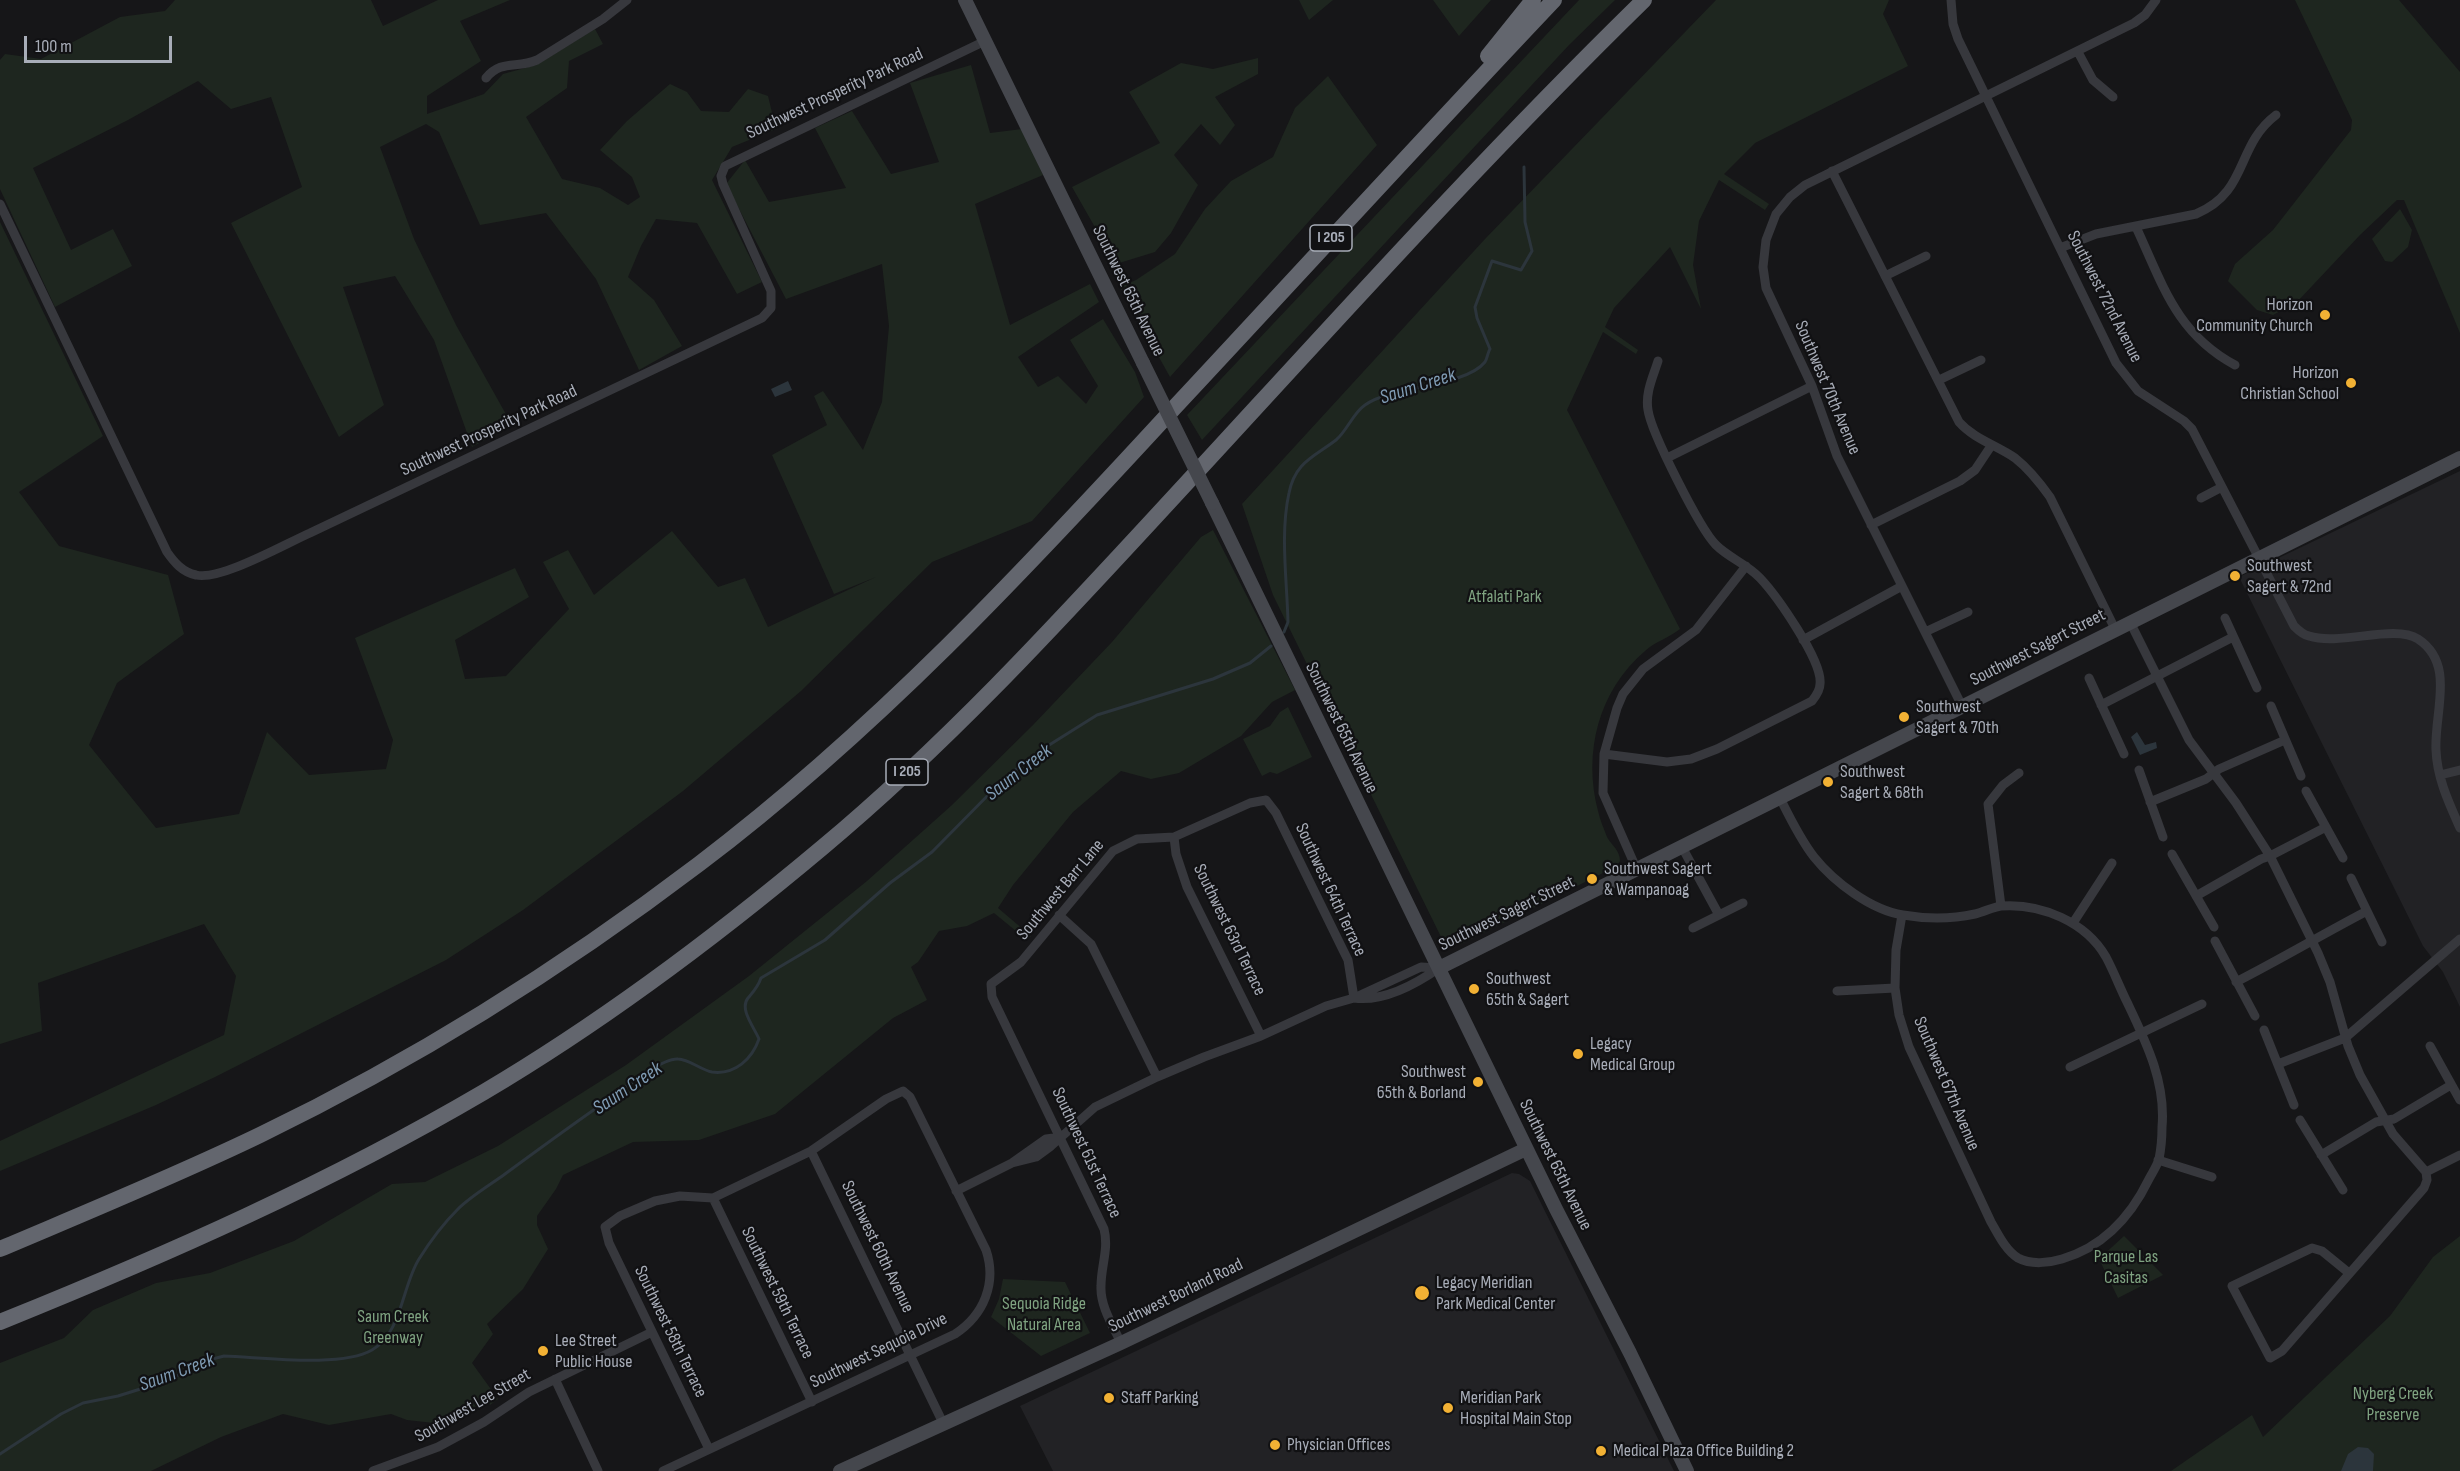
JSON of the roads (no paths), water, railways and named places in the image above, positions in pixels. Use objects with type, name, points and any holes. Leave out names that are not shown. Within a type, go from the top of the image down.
[{"type":"highway","points":[[1414,148],[1533,0]]},
{"type":"highway","points":[[1414,148],[1554,0]]},
{"type":"highway","name":"I 205","points":[[0,1322],[103,1280],[265,1208],[487,1090],[585,1027],[700,945],[770,891],[899,780],[1023,659],[1521,123],[1644,0]]},
{"type":"highway","name":"I 205","points":[[0,1249],[263,1134],[395,1064],[545,973],[702,862],[829,759],[920,675],[971,624],[1049,545],[1414,148]]},
{"type":"main road","name":"Southwest 65th Avenue","points":[[965,0],[1526,1149],[1687,1471]]},
{"type":"main road","name":"Southwest Sagert Street","points":[[1439,968],[2460,458]]},
{"type":"main road","name":"Southwest Borland Road","points":[[840,1471],[1121,1343],[1526,1149]]},
{"type":"street","points":[[486,78],[494,68],[503,65],[527,64],[537,60],[603,19],[627,0]]},
{"type":"street","name":"Southwest 72nd Avenue","points":[[1951,0],[1953,24],[1958,39],[2116,363],[2138,391],[2184,421],[2192,429],[2294,627],[2307,636],[2331,640],[2396,634],[2415,637],[2431,649],[2439,664],[2440,687],[2436,750],[2443,790],[2460,828]]},
{"type":"street","name":"Southwest 70th Avenue","points":[[1962,706],[1837,456],[1812,386],[1766,288],[1763,267],[1766,240],[1776,214],[1790,197],[1805,185],[2134,24],[2145,15],[2156,0]]},
{"type":"street","name":"Southwest Prosperity Park Road","points":[[0,204],[167,552],[185,571],[205,576],[235,567],[310,533],[762,318],[771,308],[771,291],[723,184],[721,176],[725,166],[985,41]]},
{"type":"street","points":[[2078,52],[2093,80],[2113,97]]},
{"type":"street","points":[[2060,248],[2085,237],[2196,214],[2217,203],[2232,186],[2259,130],[2276,115]]},
{"type":"street","points":[[1832,171],[1959,422],[1968,432],[2013,457],[2028,469],[2050,497],[2115,629]]},
{"type":"street","points":[[2136,227],[2168,295],[2189,330],[2212,353],[2235,365]]},
{"type":"street","points":[[1886,276],[1926,256]]},
{"type":"street","points":[[1939,380],[1981,360]]},
{"type":"street","points":[[1604,754],[1667,762],[1690,759],[1717,749],[1812,700],[1821,684],[1819,674],[1803,640],[1780,602],[1760,578],[1714,544],[1667,458],[1654,431],[1648,410],[1647,396],[1658,361]]},
{"type":"street","points":[[1667,458],[1812,386]]},
{"type":"street","points":[[1871,525],[1960,481],[1975,471],[1991,446]]},
{"type":"street","points":[[2200,498],[2223,487]]},
{"type":"street","points":[[1637,870],[1603,793],[1604,754],[1617,708],[1644,669],[1696,630],[1746,566]]},
{"type":"street","points":[[1803,640],[1902,586]]},
{"type":"street","points":[[1925,632],[1968,612]]},
{"type":"street","points":[[2225,618],[2258,688]]},
{"type":"street","points":[[2130,622],[2190,740],[2236,803],[2270,856],[2312,940],[2330,982],[2345,1038],[2360,1074],[2385,1121],[2409,1155],[2426,1172],[2427,1180],[2424,1188],[2282,1351],[2270,1358],[2232,1286],[2312,1248],[2322,1251],[2349,1273]]},
{"type":"street","points":[[2101,705],[2234,637]]},
{"type":"street","points":[[2089,678],[2124,754]]},
{"type":"street","points":[[2271,706],[2301,777]]},
{"type":"street","points":[[2150,802],[2206,779],[2219,769],[2285,740]]},
{"type":"street","points":[[2139,770],[2163,837]]},
{"type":"street","points":[[2440,774],[2460,770]]},
{"type":"street","points":[[1779,798],[1803,841],[1826,870],[1856,895],[1902,915],[1943,918],[1974,914],[2001,906],[1988,804],[2003,785],[2019,773]]},
{"type":"street","points":[[2306,791],[2343,858]]},
{"type":"street","name":"Southwest Barr Lane","points":[[991,984],[1021,962],[1113,851],[1137,839],[1174,837],[1250,803],[1266,800]]},
{"type":"street","name":"Southwest 64th Terrace","points":[[1266,800],[1276,813],[1344,950],[1348,960],[1354,998]]},
{"type":"street","points":[[2196,896],[2261,859],[2326,827]]},
{"type":"street","name":"Southwest 63rd Terrace","points":[[1174,837],[1176,854],[1187,887],[1261,1036]]},
{"type":"street","points":[[1682,847],[1719,915]]},
{"type":"street","points":[[2172,854],[2214,927]]},
{"type":"street","points":[[2073,923],[2112,863]]},
{"type":"street","points":[[2351,878],[2382,942]]},
{"type":"street","points":[[1693,928],[1743,903]]},
{"type":"street","name":"Southwest 67th Avenue","points":[[1902,915],[1896,950],[1895,988],[1899,1015],[1909,1047],[1975,1191],[2001,1240],[2017,1258],[2051,1263],[2080,1254],[2106,1237],[2126,1217],[2144,1190],[2158,1161],[2163,1125],[2162,1092],[2155,1064],[2141,1032],[2105,956],[2091,938],[2073,923],[2043,909],[2001,906]]},
{"type":"street","points":[[2236,982],[2367,911]]},
{"type":"street","points":[[1059,915],[1091,944],[1157,1077]]},
{"type":"street","points":[[2278,1064],[2345,1038],[2460,939]]},
{"type":"street","points":[[2215,941],[2254,1016]]},
{"type":"street","name":"Southwest Sagert Street","points":[[956,1191],[1012,1163],[1046,1139],[1061,1137],[1095,1107],[1157,1077],[1261,1036],[1326,1006],[1354,998],[1421,968],[1439,968]]},
{"type":"street","name":"Southwest 61st Terrace","points":[[991,984],[992,997],[1104,1230],[1107,1249],[1101,1287],[1105,1308],[1121,1343]]},
{"type":"street","points":[[1837,991],[1895,988]]},
{"type":"street","points":[[2070,1067],[2202,1004]]},
{"type":"street","points":[[2264,1030],[2294,1105]]},
{"type":"street","points":[[2430,1046],[2460,1100]]},
{"type":"street","points":[[2321,1155],[2376,1122],[2394,1119],[2451,1085]]},
{"type":"street","name":"Southwest Sequoia Drive","points":[[663,1471],[965,1328],[980,1310],[990,1285],[990,1262],[910,1097],[903,1091],[886,1099],[811,1151]]},
{"type":"street","points":[[2300,1120],[2343,1190]]},
{"type":"street","points":[[713,1198],[811,1151]]},
{"type":"street","name":"Southwest 60th Avenue","points":[[811,1151],[912,1354],[943,1423]]},
{"type":"street","points":[[2426,1172],[2460,1155]]},
{"type":"street","points":[[2158,1161],[2212,1177]]},
{"type":"street","name":"Southwest 58th Terrace","points":[[709,1449],[609,1243],[605,1227],[621,1216],[655,1201],[680,1196],[713,1198]]},
{"type":"street","name":"Southwest 59th Terrace","points":[[713,1198],[812,1402]]},
{"type":"street","name":"Southwest Lee Street","points":[[373,1471],[445,1444],[484,1422],[529,1392],[652,1332]]},
{"type":"street","points":[[555,1379],[598,1471]]},
{"type":"waterway","name":"Saum Creek","points":[[1284,632],[1288,622],[1285,557],[1286,509],[1296,474],[1307,461],[1336,440],[1365,405],[1393,393],[1462,376],[1485,362],[1490,349],[1477,318],[1475,307],[1492,261],[1521,270],[1532,251],[1525,222],[1524,167]]},
{"type":"waterway","name":"Saum Creek","points":[[0,1454],[61,1414],[83,1403],[118,1396],[166,1381],[209,1360],[224,1356],[341,1359],[372,1350],[382,1342],[396,1321],[419,1259],[442,1227],[463,1204],[632,1082],[662,1063],[682,1059],[712,1072],[728,1071],[742,1064],[752,1053],[759,1039],[745,1007],[761,978],[825,940],[890,883],[932,852],[1005,778],[1046,747],[1097,715],[1213,679],[1250,663],[1271,646]]},
{"type":"place","name":"Horizon Community Church","points":[[2325,315]]},
{"type":"place","name":"Horizon Christian School","points":[[2351,383]]},
{"type":"place","name":"Southwest Sagert & 72nd","points":[[2235,576]]},
{"type":"place","name":"Southwest Sagert & 70th","points":[[1904,717]]},
{"type":"place","name":"Southwest Sagert & 68th","points":[[1828,782]]},
{"type":"place","name":"Southwest Sagert & Wampanoag","points":[[1592,879]]},
{"type":"place","name":"Southwest 65th & Sagert","points":[[1474,989]]},
{"type":"place","name":"Legacy Medical Group","points":[[1578,1054]]},
{"type":"place","name":"Southwest 65th & Borland","points":[[1478,1082]]},
{"type":"place","name":"Legacy Meridian Park Medical Center","points":[[1422,1293]]},
{"type":"place","name":"Lee Street Public House","points":[[543,1351]]},
{"type":"place","name":"Staff Parking","points":[[1109,1398]]},
{"type":"place","name":"Meridian Park Hospital Main Stop","points":[[1448,1408]]},
{"type":"place","name":"Physician Offices","points":[[1275,1445]]},
{"type":"place","name":"Medical Plaza Office Building 2","points":[[1601,1451]]},
{"type":"park label","name":"Atfalati Park","points":[[1505,597]]},
{"type":"park label","name":"Parque Las Casitas","points":[[2126,1267]]},
{"type":"park label","name":"Sequoia Ridge Natural Area","points":[[1044,1314]]},
{"type":"park label","name":"Saum Creek Greenway","points":[[393,1327]]},
{"type":"park label","name":"Nyberg Creek Preserve","points":[[2393,1404]]}]
